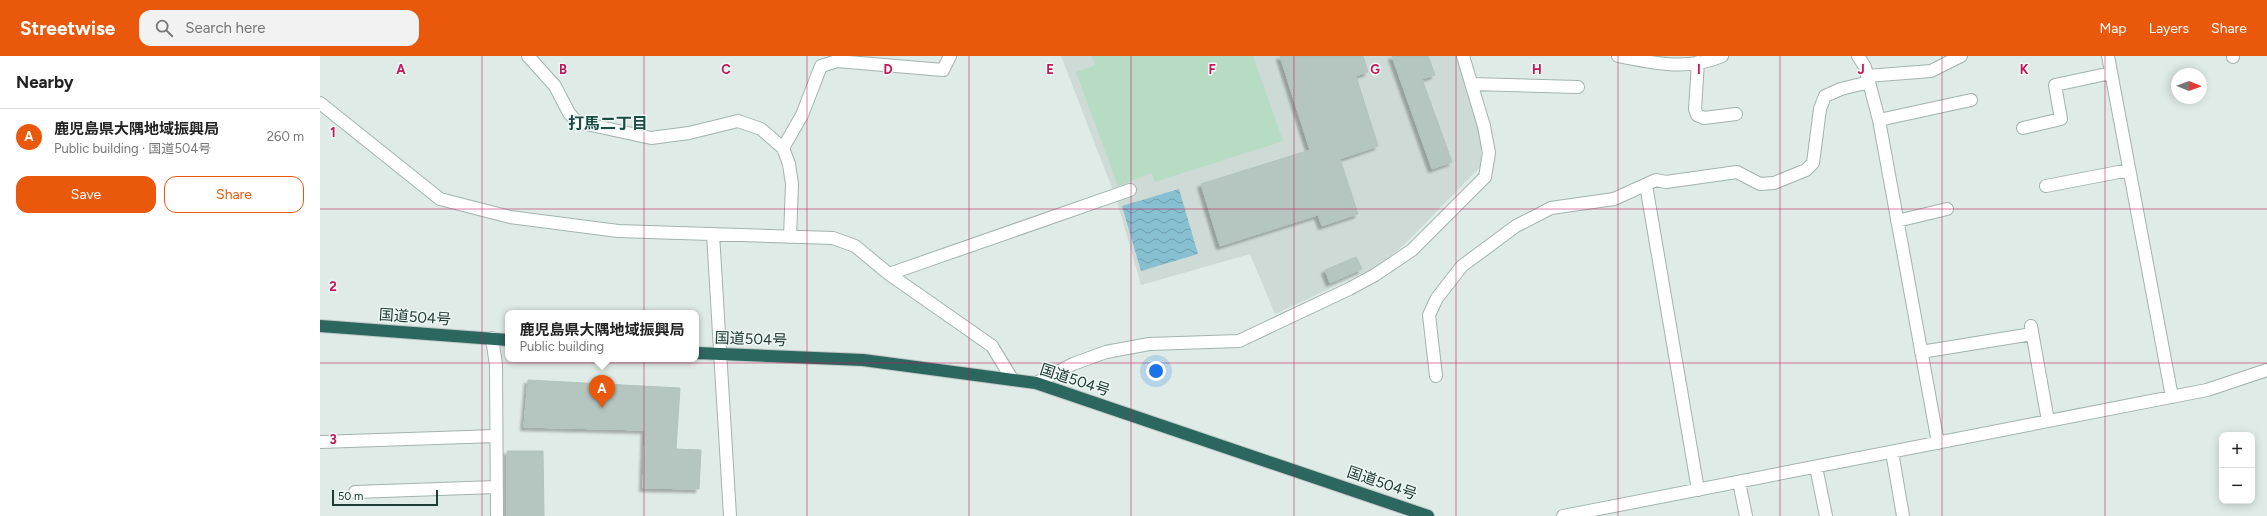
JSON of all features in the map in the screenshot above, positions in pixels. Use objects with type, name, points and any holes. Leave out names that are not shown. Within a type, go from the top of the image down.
[{"type":"highway","name":"国道504号","points":[[320,326],[505,340]]},
{"type":"highway","name":"国道504号","points":[[699,353],[863,360],[1036,383],[1428,516]]},
{"type":"street","points":[[528,56],[555,86],[569,113],[577,122],[651,138],[689,133],[738,121],[761,129],[783,148],[789,164],[792,184],[790,237]]},
{"type":"street","points":[[783,148],[802,115],[821,66],[837,61],[943,70],[950,56]]},
{"type":"street","points":[[1036,383],[1073,364],[1106,352],[1149,344],[1239,341],[1349,289],[1412,250],[1485,177],[1489,153],[1472,84],[1463,56]]},
{"type":"street","points":[[1618,56],[1630,57],[1659,64],[1698,62],[1713,60],[1722,56]]},
{"type":"street","points":[[1858,56],[1868,79],[1879,120],[1938,443]]},
{"type":"street","points":[[1436,376],[1429,315],[1437,298],[1462,266],[1516,226],[1551,208],[1614,199],[1656,180],[1666,182],[1737,172],[1760,184],[1774,184],[1806,170],[1813,163],[1820,109],[1825,96],[1868,79],[1931,71],[1961,56]]},
{"type":"street","points":[[2108,56],[2172,397]]},
{"type":"street","points":[[1698,62],[1697,115],[1704,118],[1736,114]]},
{"type":"street","points":[[2023,128],[2061,119],[2055,85],[2111,74]]},
{"type":"street","points":[[1472,84],[1578,88]]},
{"type":"street","points":[[1879,120],[1971,100]]},
{"type":"street","points":[[322,108],[440,200],[510,217],[554,223],[618,230],[833,238],[855,246],[889,274],[992,346],[1012,379]]},
{"type":"street","points":[[2046,186],[2129,170]]},
{"type":"street","points":[[1646,185],[1698,490]]},
{"type":"street","points":[[889,274],[1130,190]]},
{"type":"street","points":[[1897,221],[1947,209]]},
{"type":"street","points":[[713,234],[730,516]]},
{"type":"street","points":[[1921,352],[2031,330],[2048,421]]},
{"type":"street","points":[[492,338],[496,365],[496,516]]},
{"type":"street","points":[[1563,516],[2207,390],[2267,370]]},
{"type":"street","points":[[320,442],[496,436]]},
{"type":"street","points":[[1892,452],[1903,516]]},
{"type":"street","points":[[1816,467],[1826,516]]},
{"type":"street","points":[[1740,482],[1746,516]]},
{"type":"street","points":[[355,492],[496,487]]},
{"type":"shaded area","points":[[1061,56],[1456,56],[1481,136],[1481,166],[1404,245],[1376,267],[1275,314],[1250,254],[1141,285],[1117,201]]},
{"type":"green space","points":[[1092,56],[1253,56],[1283,141],[1155,182],[1152,173],[1118,186],[1076,72],[1095,65]]},
{"type":"water","points":[[1179,189],[1198,254],[1141,271],[1122,206]]},
{"type":"building","points":[[1280,56],[1363,56],[1368,72],[1356,76],[1378,146],[1340,159],[1358,214],[1322,226],[1318,215],[1220,246],[1201,184],[1310,150]]},
{"type":"building","points":[[1392,56],[1428,56],[1435,75],[1422,79],[1452,162],[1432,169]]},
{"type":"building","points":[[1356,257],[1362,269],[1330,283],[1325,270]]},
{"type":"building","points":[[528,380],[680,388],[676,449],[701,450],[699,489],[643,488],[645,430],[524,427]]},
{"type":"building","points":[[507,451],[543,451],[544,516],[507,516]]},
{"type":"place","name":"鹿児島県大隅地域振興局","points":[[602,408]]},
{"type":"district","name":"打馬二丁目","points":[[608,123]]}]
